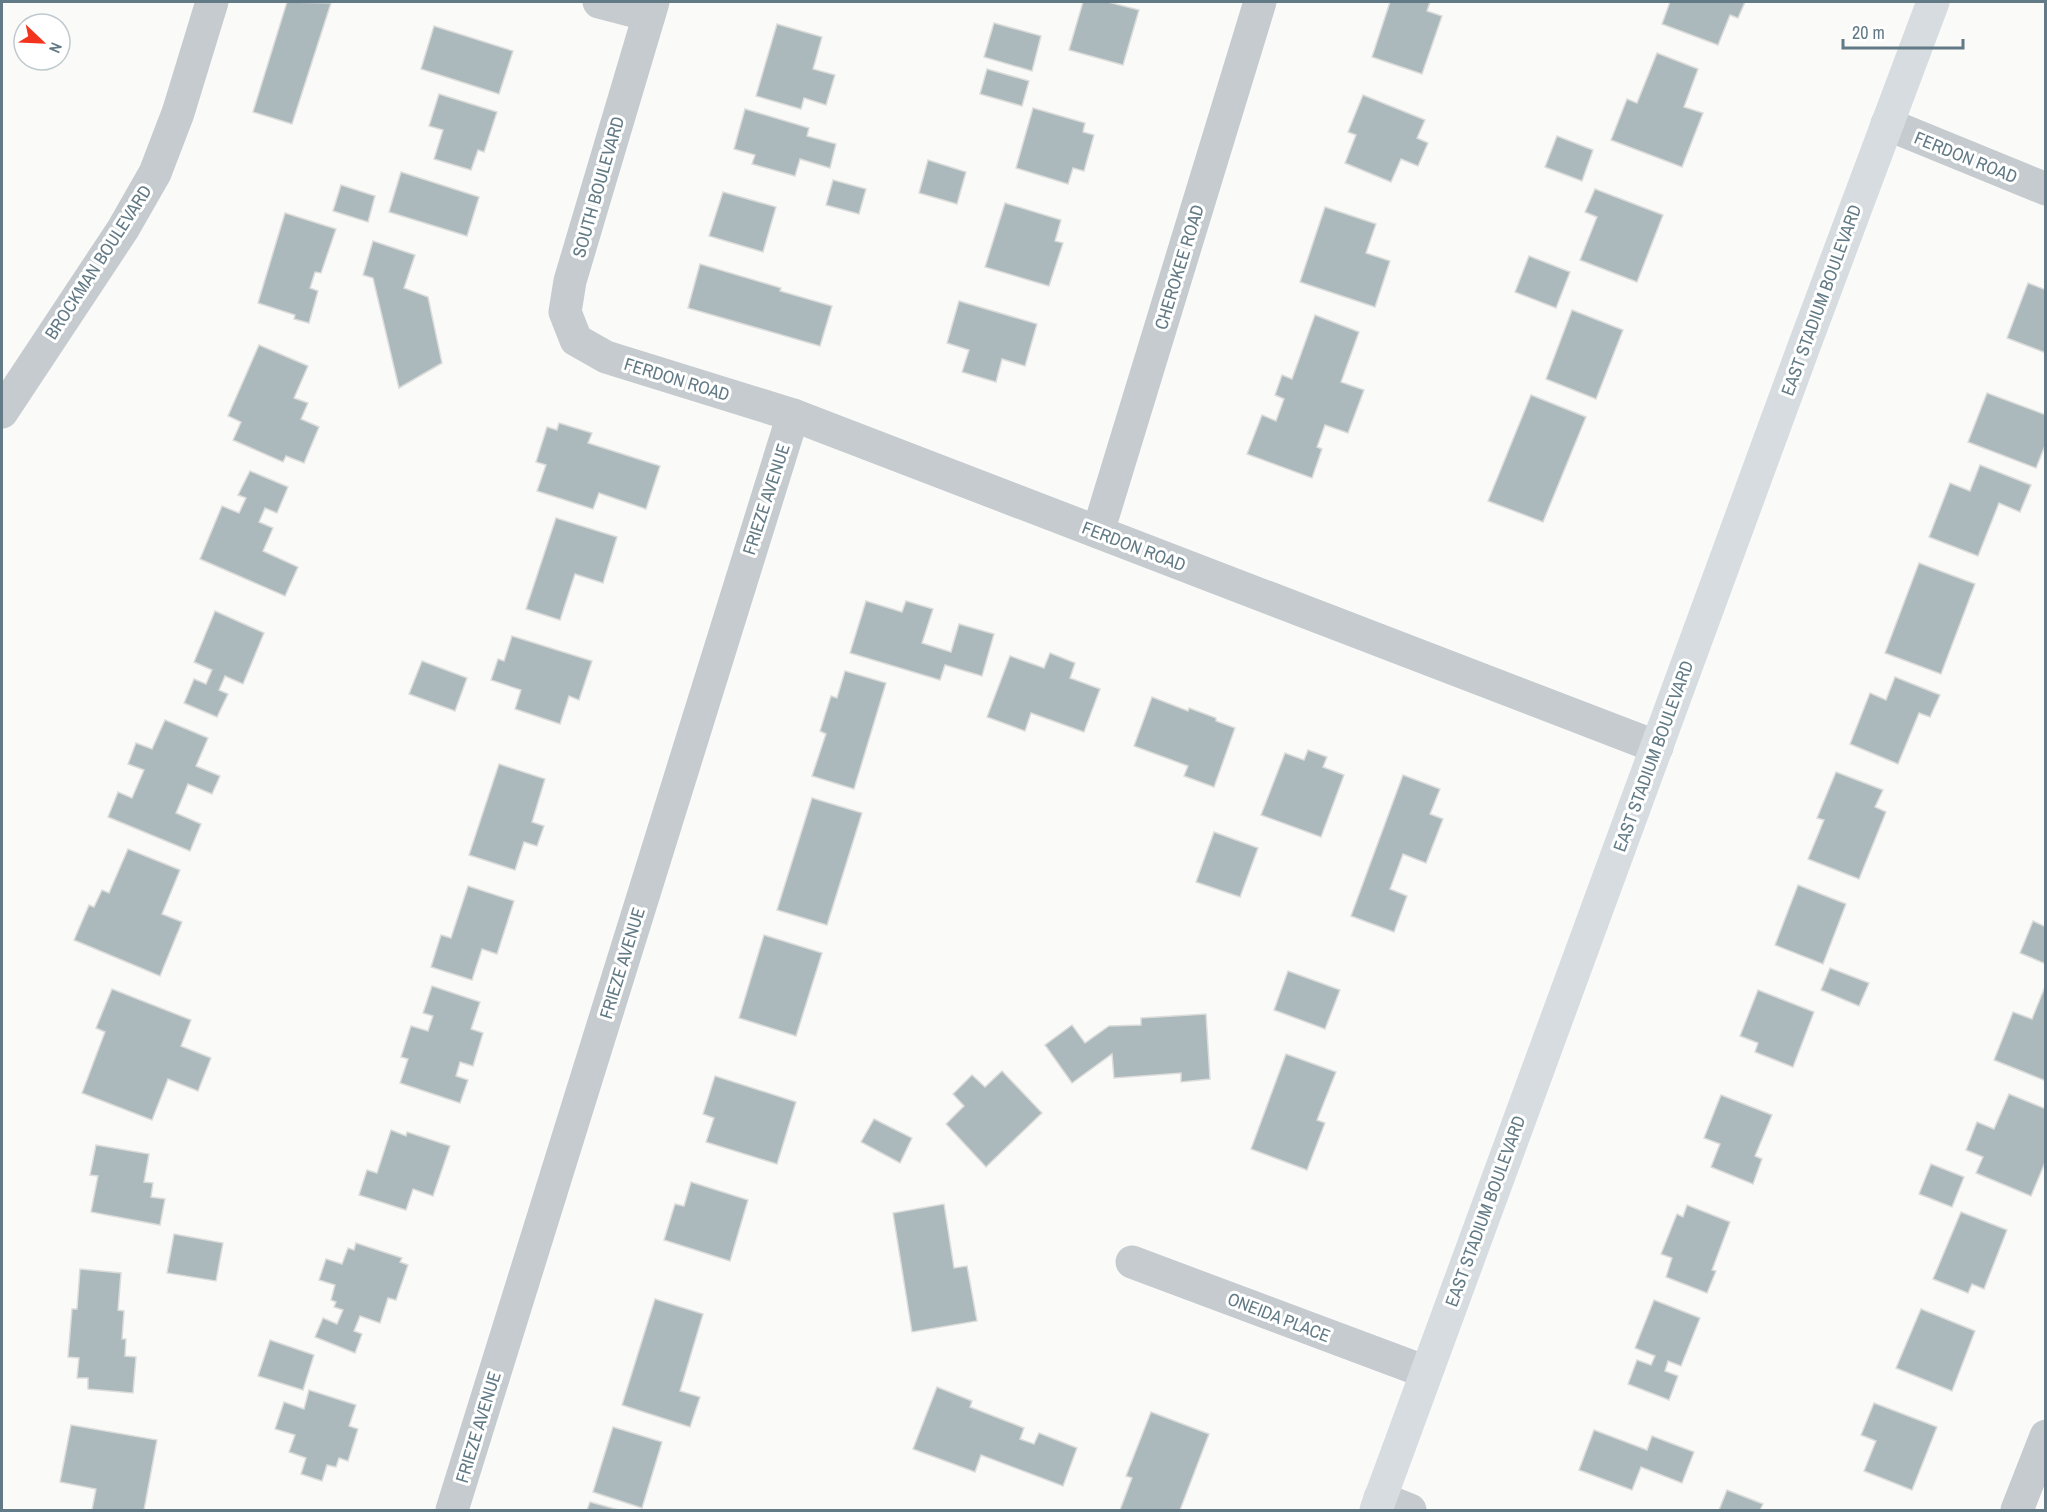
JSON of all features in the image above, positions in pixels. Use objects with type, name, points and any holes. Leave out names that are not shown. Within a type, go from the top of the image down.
[{"type":"main road","name":"EAST STADIUM BOULEVARD","points":[[1378,1504],[1933,2]]},
{"type":"street","name":"BROCKMAN BOULEVARD","points":[[2,412],[123,229],[155,173],[178,113],[212,2]]},
{"type":"street","points":[[599,2],[651,8]]},
{"type":"street","name":"CHEROKEE ROAD","points":[[1098,532],[1260,2]]},
{"type":"street","name":"SOUTH BOULEVARD","points":[[606,357],[576,340],[565,312],[570,281],[651,8]]},
{"type":"street","name":"FERDON ROAD","points":[[1887,124],[2046,189]]},
{"type":"street","name":"FERDON ROAD","points":[[606,357],[793,415],[1657,747]]},
{"type":"street","name":"FRIEZE AVENUE","points":[[452,1510],[793,415]]},
{"type":"street","name":"ONEIDA PLACE","points":[[1132,1262],[1426,1372]]},
{"type":"street","points":[[2017,1510],[2046,1436]]},
{"type":"street","points":[[1378,1504],[1410,1510]]},
{"type":"building","points":[[287,2],[331,3],[292,124],[253,112]]},
{"type":"building","points":[[1083,2],[1108,2],[1139,10],[1123,65],[1069,50]]},
{"type":"building","points":[[1390,2],[1430,2],[1427,11],[1442,16],[1422,74],[1372,57]]},
{"type":"building","points":[[1670,2],[1745,2],[1738,18],[1730,15],[1718,45],[1662,24]]},
{"type":"building","points":[[994,23],[1041,36],[1032,71],[984,57]]},
{"type":"building","points":[[777,24],[822,37],[813,69],[835,75],[826,105],[804,98],[801,109],[756,96]]},
{"type":"building","points":[[434,26],[513,51],[499,94],[421,69]]},
{"type":"building","points":[[1657,53],[1698,69],[1684,107],[1703,113],[1682,167],[1611,140],[1627,99],[1637,103]]},
{"type":"building","points":[[987,69],[1029,81],[1022,106],[980,94]]},
{"type":"building","points":[[439,94],[497,112],[484,152],[478,150],[471,170],[434,159],[443,130],[429,126]]},
{"type":"building","points":[[1363,95],[1425,120],[1417,138],[1428,143],[1418,166],[1401,159],[1391,182],[1345,163],[1356,135],[1348,132]]},
{"type":"building","points":[[1033,108],[1085,123],[1083,132],[1094,135],[1084,171],[1073,168],[1068,184],[1016,168]]},
{"type":"building","points":[[745,109],[809,128],[807,136],[836,144],[830,168],[800,159],[795,176],[752,164],[755,155],[734,149]]},
{"type":"building","points":[[1557,136],[1593,150],[1582,181],[1545,167]]},
{"type":"building","points":[[928,160],[966,172],[957,204],[919,193]]},
{"type":"building","points":[[401,172],[479,197],[467,236],[389,212]]},
{"type":"building","points":[[833,180],[866,189],[859,214],[826,205]]},
{"type":"building","points":[[341,185],[375,196],[368,222],[333,211]]},
{"type":"building","points":[[1595,189],[1663,215],[1637,282],[1580,260],[1597,217],[1585,212]]},
{"type":"building","points":[[723,192],[776,207],[763,252],[709,236]]},
{"type":"building","points":[[1005,203],[1061,220],[1055,241],[1063,243],[1049,286],[985,267]]},
{"type":"building","points":[[1325,207],[1376,224],[1366,253],[1390,261],[1375,307],[1300,282]]},
{"type":"building","points":[[285,213],[336,229],[321,273],[315,272],[310,288],[318,291],[309,323],[294,319],[295,315],[258,303]]},
{"type":"building","points":[[373,241],[415,255],[404,288],[428,297],[442,363],[399,388],[373,278],[363,275]]},
{"type":"building","points":[[1529,256],[1570,272],[1556,308],[1515,292]]},
{"type":"building","points":[[700,264],[832,306],[820,346],[688,308]]},
{"type":"building","points":[[2028,283],[2046,290],[2046,353],[2007,338]]},
{"type":"building","points":[[959,301],[1037,324],[1025,366],[1002,359],[996,382],[962,372],[969,350],[947,343]]},
{"type":"building","points":[[1572,310],[1623,330],[1596,399],[1546,379]]},
{"type":"building","points":[[1315,315],[1359,332],[1341,382],[1364,390],[1348,433],[1325,425],[1317,447],[1322,449],[1312,478],[1247,454],[1262,415],[1276,421],[1284,399],[1275,395],[1282,375],[1292,379]]},
{"type":"building","points":[[259,345],[308,366],[294,398],[308,403],[301,419],[319,427],[304,463],[286,456],[283,462],[233,440],[241,422],[228,416]]},
{"type":"building","points":[[1987,393],[2046,415],[2046,443],[2036,468],[1968,442]]},
{"type":"building","points":[[1531,395],[1586,417],[1543,522],[1488,501]]},
{"type":"building","points":[[559,423],[592,433],[588,443],[660,466],[646,509],[599,493],[593,509],[537,491],[546,465],[536,462],[547,427],[557,430]]},
{"type":"building","points":[[1980,465],[2031,485],[2020,512],[1999,503],[1978,556],[1929,537],[1950,483],[1970,491]]},
{"type":"building","points":[[250,471],[288,487],[277,513],[265,508],[259,522],[273,528],[263,551],[298,567],[285,596],[200,559],[222,506],[239,513],[246,498],[238,495]]},
{"type":"building","points":[[556,518],[617,537],[603,583],[575,574],[560,620],[526,609]]},
{"type":"building","points":[[1919,563],[1975,584],[1941,674],[1885,653]]},
{"type":"building","points":[[866,601],[902,612],[906,601],[933,609],[922,643],[951,652],[959,624],[994,634],[982,676],[945,665],[940,680],[850,653]]},
{"type":"building","points":[[215,611],[264,633],[243,684],[225,676],[219,690],[228,694],[217,717],[184,703],[194,679],[206,684],[212,670],[194,662]]},
{"type":"building","points":[[512,636],[592,661],[579,700],[569,696],[560,724],[515,709],[521,690],[491,680],[498,659],[504,661]]},
{"type":"building","points":[[1050,653],[1075,663],[1070,678],[1100,689],[1084,732],[1031,713],[1025,731],[987,717],[1010,656],[1044,668]]},
{"type":"building","points":[[422,661],[467,678],[455,711],[409,694]]},
{"type":"building","points":[[845,671],[886,683],[854,789],[812,776],[826,734],[820,731],[831,696],[837,698]]},
{"type":"building","points":[[1895,677],[1940,695],[1930,717],[1919,713],[1898,764],[1850,744],[1870,693],[1886,700]]},
{"type":"building","points":[[1152,697],[1188,711],[1189,708],[1216,718],[1216,721],[1235,728],[1214,787],[1184,776],[1188,766],[1134,746]]},
{"type":"building","points":[[165,720],[208,738],[196,766],[220,776],[212,794],[188,784],[176,813],[201,824],[190,851],[108,817],[118,792],[132,798],[144,770],[128,764],[136,743],[152,749]]},
{"type":"building","points":[[1308,750],[1327,757],[1323,767],[1344,775],[1321,837],[1261,815],[1285,753],[1304,760]]},
{"type":"building","points":[[499,764],[545,779],[532,822],[544,826],[537,846],[524,842],[515,870],[469,855]]},
{"type":"building","points":[[1836,772],[1883,790],[1875,807],[1886,812],[1859,879],[1808,859],[1824,820],[1817,818]]},
{"type":"building","points":[[1403,775],[1440,789],[1430,814],[1443,819],[1426,863],[1403,854],[1390,889],[1407,896],[1394,932],[1351,916]]},
{"type":"building","points":[[812,798],[862,813],[827,925],[777,910]]},
{"type":"building","points":[[1214,832],[1258,848],[1240,897],[1196,882]]},
{"type":"building","points":[[128,849],[180,870],[162,914],[182,922],[160,976],[74,940],[89,905],[94,907],[102,890],[109,893]]},
{"type":"building","points":[[1798,885],[1846,904],[1823,964],[1775,945]]},
{"type":"building","points":[[468,886],[514,901],[497,954],[482,949],[472,980],[431,967],[441,935],[451,938]]},
{"type":"building","points":[[2033,921],[2046,927],[2046,964],[2020,953]]},
{"type":"building","points":[[764,935],[822,953],[796,1036],[739,1018]]},
{"type":"building","points":[[1830,968],[1869,983],[1859,1006],[1821,990]]},
{"type":"building","points":[[1288,971],[1340,990],[1325,1029],[1274,1010]]},
{"type":"building","points":[[432,986],[480,1002],[471,1029],[483,1033],[473,1066],[460,1062],[456,1076],[468,1080],[460,1103],[400,1083],[408,1059],[401,1057],[411,1026],[428,1031],[433,1016],[423,1013]]},
{"type":"building","points":[[112,989],[191,1020],[181,1046],[211,1058],[198,1091],[168,1079],[152,1120],[82,1093],[105,1032],[96,1028]]},
{"type":"building","points":[[2044,989],[2046,990],[2046,1081],[1994,1060],[2013,1012],[2032,1019]]},
{"type":"building","points":[[1758,990],[1814,1012],[1793,1067],[1755,1052],[1758,1043],[1740,1036]]},
{"type":"building","points":[[1206,1014],[1210,1079],[1181,1082],[1181,1073],[1114,1078],[1112,1054],[1072,1083],[1045,1045],[1072,1025],[1085,1043],[1109,1026],[1141,1025],[1141,1018]]},
{"type":"building","points":[[1286,1054],[1336,1072],[1317,1120],[1325,1123],[1307,1170],[1251,1149]]},
{"type":"building","points":[[1002,1071],[1042,1113],[986,1167],[946,1124],[964,1106],[953,1094],[972,1075],[985,1087]]},
{"type":"building","points":[[715,1076],[796,1102],[777,1164],[706,1142],[714,1118],[703,1114]]},
{"type":"building","points":[[2009,1094],[2046,1109],[2046,1160],[2031,1196],[1976,1173],[1983,1157],[1966,1150],[1977,1122],[1994,1129]]},
{"type":"building","points":[[1721,1095],[1772,1115],[1755,1156],[1762,1159],[1753,1184],[1711,1167],[1720,1144],[1704,1138]]},
{"type":"building","points":[[874,1119],[912,1138],[900,1163],[861,1142]]},
{"type":"building","points":[[391,1130],[406,1136],[407,1132],[450,1146],[433,1196],[413,1189],[406,1210],[359,1195],[367,1170],[377,1173]]},
{"type":"building","points":[[96,1145],[149,1154],[144,1182],[153,1183],[151,1197],[165,1199],[160,1225],[91,1212],[98,1176],[90,1175]]},
{"type":"building","points":[[1931,1164],[1964,1177],[1952,1207],[1919,1194]]},
{"type":"building","points":[[691,1182],[748,1200],[730,1261],[664,1240],[675,1204],[684,1206]]},
{"type":"building","points":[[944,1204],[954,1268],[967,1266],[977,1321],[912,1332],[893,1213]]},
{"type":"building","points":[[1687,1205],[1730,1222],[1712,1270],[1716,1271],[1707,1293],[1666,1277],[1672,1258],[1661,1254],[1677,1214],[1683,1217]]},
{"type":"building","points":[[1961,1212],[2007,1230],[1984,1289],[1972,1284],[1968,1293],[1933,1279]]},
{"type":"building","points":[[174,1234],[223,1243],[216,1281],[167,1273]]},
{"type":"building","points":[[356,1243],[402,1258],[400,1262],[408,1265],[396,1300],[388,1298],[380,1323],[360,1316],[354,1331],[362,1334],[355,1353],[315,1337],[323,1318],[337,1324],[343,1310],[334,1307],[336,1302],[331,1300],[335,1285],[319,1280],[326,1259],[342,1264],[348,1248],[354,1250]]},
{"type":"building","points":[[80,1269],[121,1273],[118,1310],[124,1311],[122,1339],[126,1339],[125,1356],[136,1357],[133,1393],[88,1389],[88,1378],[77,1378],[79,1358],[68,1357],[72,1309],[77,1309]]},
{"type":"building","points":[[655,1299],[703,1314],[680,1391],[700,1397],[690,1427],[622,1405]]},
{"type":"building","points":[[1654,1300],[1700,1318],[1681,1366],[1668,1361],[1665,1371],[1678,1376],[1669,1400],[1628,1384],[1637,1360],[1651,1365],[1655,1356],[1635,1348]]},
{"type":"building","points":[[1921,1309],[1975,1331],[1952,1391],[1896,1368]]},
{"type":"building","points":[[270,1340],[314,1355],[303,1390],[258,1376]]},
{"type":"building","points":[[937,1387],[972,1401],[970,1407],[1024,1428],[1020,1439],[1034,1444],[1039,1433],[1077,1448],[1063,1486],[981,1455],[975,1472],[913,1449]]},
{"type":"building","points":[[309,1390],[356,1405],[349,1426],[358,1429],[348,1461],[339,1458],[336,1467],[327,1465],[322,1481],[301,1474],[306,1458],[289,1452],[295,1435],[275,1429],[284,1402],[304,1409]]},
{"type":"building","points":[[1874,1403],[1937,1427],[1912,1490],[1864,1471],[1876,1441],[1861,1435]]},
{"type":"building","points":[[1151,1412],[1209,1434],[1180,1510],[1120,1510],[1132,1478],[1126,1476]]},
{"type":"building","points":[[71,1425],[157,1440],[144,1510],[92,1510],[96,1489],[60,1482]]},
{"type":"building","points":[[613,1427],[662,1442],[642,1508],[593,1492]]},
{"type":"building","points":[[1594,1430],[1647,1450],[1652,1436],[1694,1452],[1682,1483],[1641,1467],[1632,1490],[1579,1470]]},
{"type":"building","points":[[1727,1490],[1763,1504],[1760,1510],[1719,1510]]},
{"type":"building","points":[[590,1502],[619,1510],[587,1510]]}]
